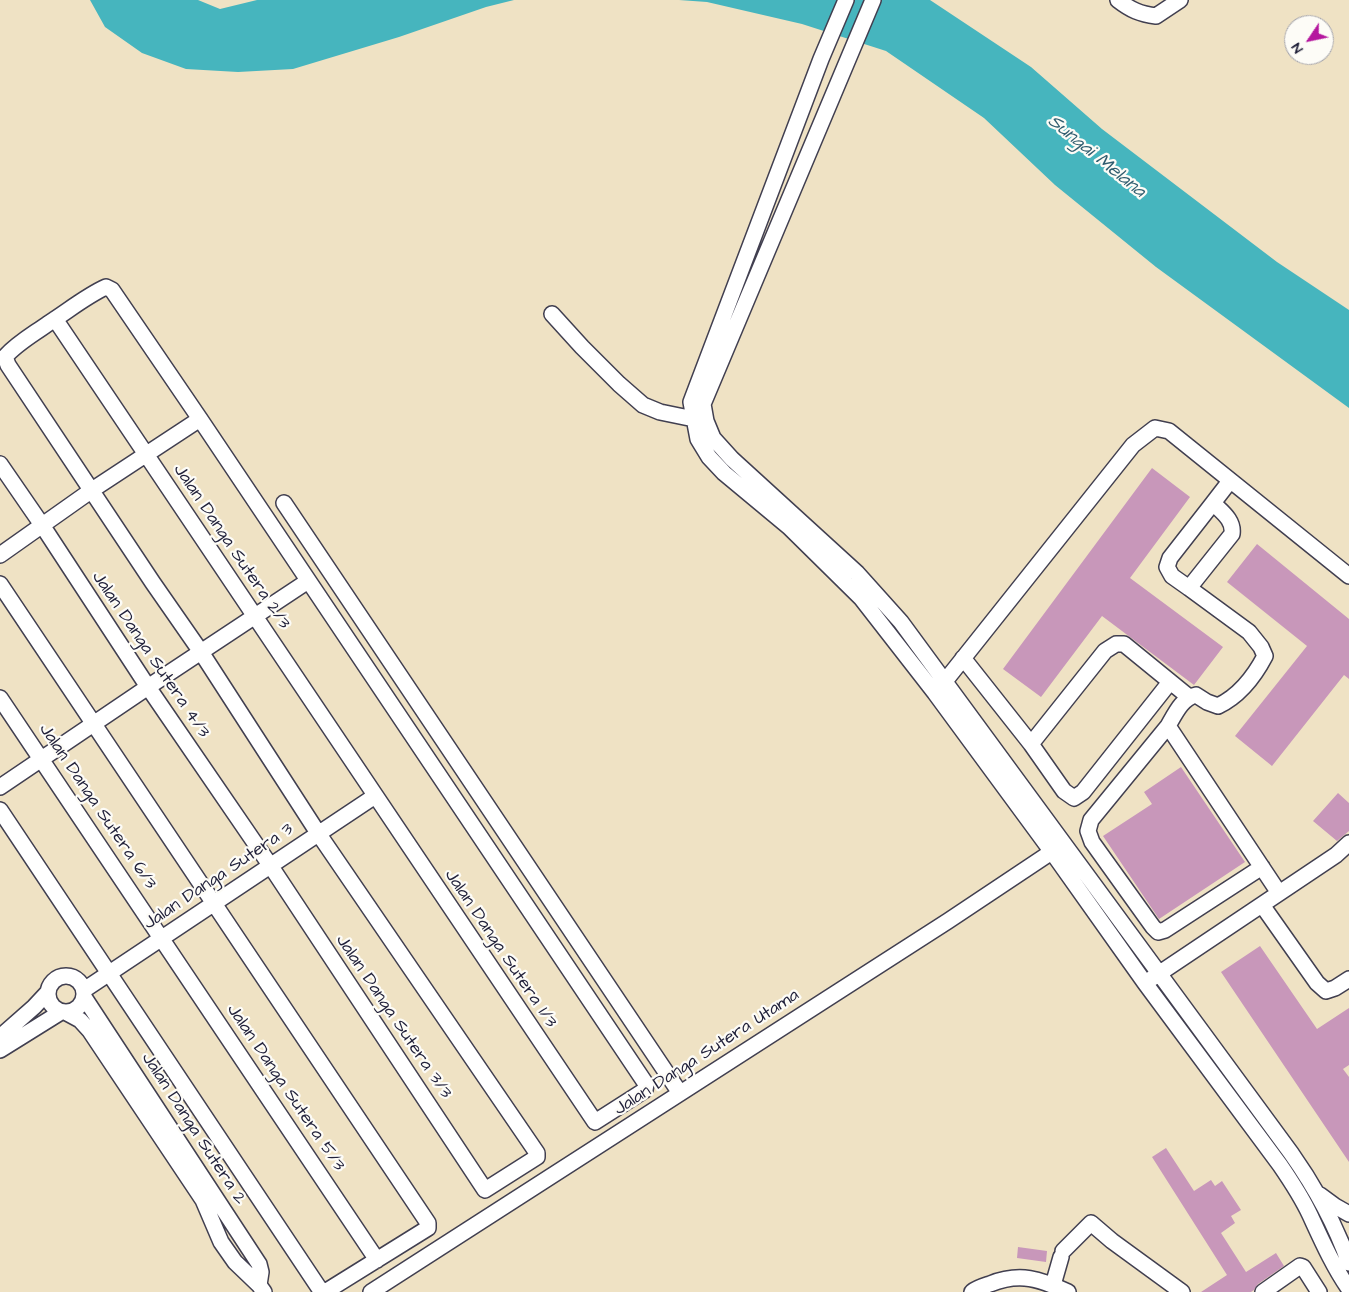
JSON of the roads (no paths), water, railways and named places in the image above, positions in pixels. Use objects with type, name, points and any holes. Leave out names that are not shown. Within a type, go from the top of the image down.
[{"type":"street","points":[[846,0],[821,59],[691,402],[698,439],[709,457],[724,473],[788,527],[861,598],[940,688]]},
{"type":"street","points":[[873,0],[703,404],[706,421],[713,438],[732,459],[857,573],[900,622],[940,688],[1057,848],[1158,974],[1291,1153],[1343,1231],[1349,1263]]},
{"type":"street","points":[[1118,0],[1132,10],[1145,15],[1156,16],[1180,0]]},
{"type":"street","points":[[0,787],[148,687],[201,652],[255,616],[308,581],[112,290],[106,287],[97,291],[12,349],[6,357],[8,365],[153,584],[201,652],[318,833]]},
{"type":"street","points":[[552,314],[619,384],[643,405],[660,412],[694,419]]},
{"type":"street","name":"Jalan Danga Sutera 2/3","points":[[55,319],[375,796]]},
{"type":"street","points":[[0,555],[92,490],[200,420]]},
{"type":"street","points":[[940,688],[1133,445],[1155,428],[1170,431],[1349,576]]},
{"type":"street","name":"Jalan Danga Sutera 4/3","points":[[0,464],[148,687],[270,865]]},
{"type":"street","points":[[1230,481],[1170,558],[1167,567],[1172,576],[1249,632],[1261,647],[1265,656],[1249,682],[1228,701],[1218,706],[1206,702],[1196,695],[1189,697],[1182,704],[1168,726],[1091,820],[1088,831],[1092,842],[1158,932],[1165,930],[1262,867]]},
{"type":"street","points":[[284,503],[680,1092]]},
{"type":"street","points":[[1188,588],[1232,534],[1233,527],[1230,521],[1213,503]]},
{"type":"street","name":"Jalan Danga Sutera 1/3","points":[[308,581],[646,1084],[645,1090],[595,1122],[375,796]]},
{"type":"street","points":[[0,584],[428,1223],[428,1228],[325,1292],[319,1288],[0,810]]},
{"type":"street","points":[[1031,744],[1105,651],[1116,644],[1124,644],[1189,697]]},
{"type":"street","points":[[963,658],[1031,744],[1064,791],[1074,798],[1083,792],[1170,682]]},
{"type":"street","name":"Jalan Danga Sutera 6/3","points":[[0,698],[162,938]]},
{"type":"street","points":[[1168,726],[1279,893]]},
{"type":"street","name":"Jalan Danga Sutera 3","points":[[84,994],[110,973],[375,796]]},
{"type":"street","name":"Jalan Danga Sutera 3/3","points":[[270,865],[485,1190],[537,1157],[537,1153],[318,833]]},
{"type":"street","points":[[1057,848],[1145,983],[1296,1188],[1310,1214],[1323,1245],[1349,1288]]},
{"type":"street","name":"Jalan Danga Sutera Utama","points":[[371,1292],[948,921],[1057,848]]},
{"type":"street","points":[[1145,983],[1262,904],[1347,850]]},
{"type":"street","points":[[1262,904],[1317,983],[1326,991],[1335,988],[1349,979]]},
{"type":"street","name":"Jalan Danga Sutera 5/3","points":[[162,938],[376,1260]]},
{"type":"street","points":[[0,1037],[34,1007],[48,992],[54,981],[66,976],[78,980],[82,985],[84,994],[79,1008],[64,1012],[0,1050]]},
{"type":"street","points":[[48,992],[52,1006],[64,1012]]},
{"type":"street","name":"Jalan Danga Sutera 2","points":[[84,994],[259,1264],[262,1288]]},
{"type":"street","name":"Jalan Danga Sutera 2","points":[[64,1012],[80,1020],[90,1031],[203,1200],[221,1242],[235,1262],[262,1288]]},
{"type":"street","points":[[1317,1193],[1349,1214]]},
{"type":"street","points":[[1053,1285],[1062,1254],[1091,1223],[1112,1242],[1182,1292]]},
{"type":"street","points":[[1323,1245],[1343,1231]]},
{"type":"street","points":[[1263,1292],[1300,1266],[1303,1267],[1319,1292]]},
{"type":"street","points":[[975,1291],[997,1281],[1011,1278],[1026,1278],[1053,1285],[1068,1292]]},
{"type":"water","points":[[90,0],[198,0],[220,9],[257,0],[514,0],[486,7],[399,37],[293,69],[238,72],[186,69],[142,53],[105,27]]},
{"type":"water","name":"Sungai Melana","points":[[679,0],[930,0],[1031,67],[1102,129],[1277,262],[1349,310],[1349,408],[1156,267],[1055,185],[984,118],[886,51],[802,24],[707,2]]}]
